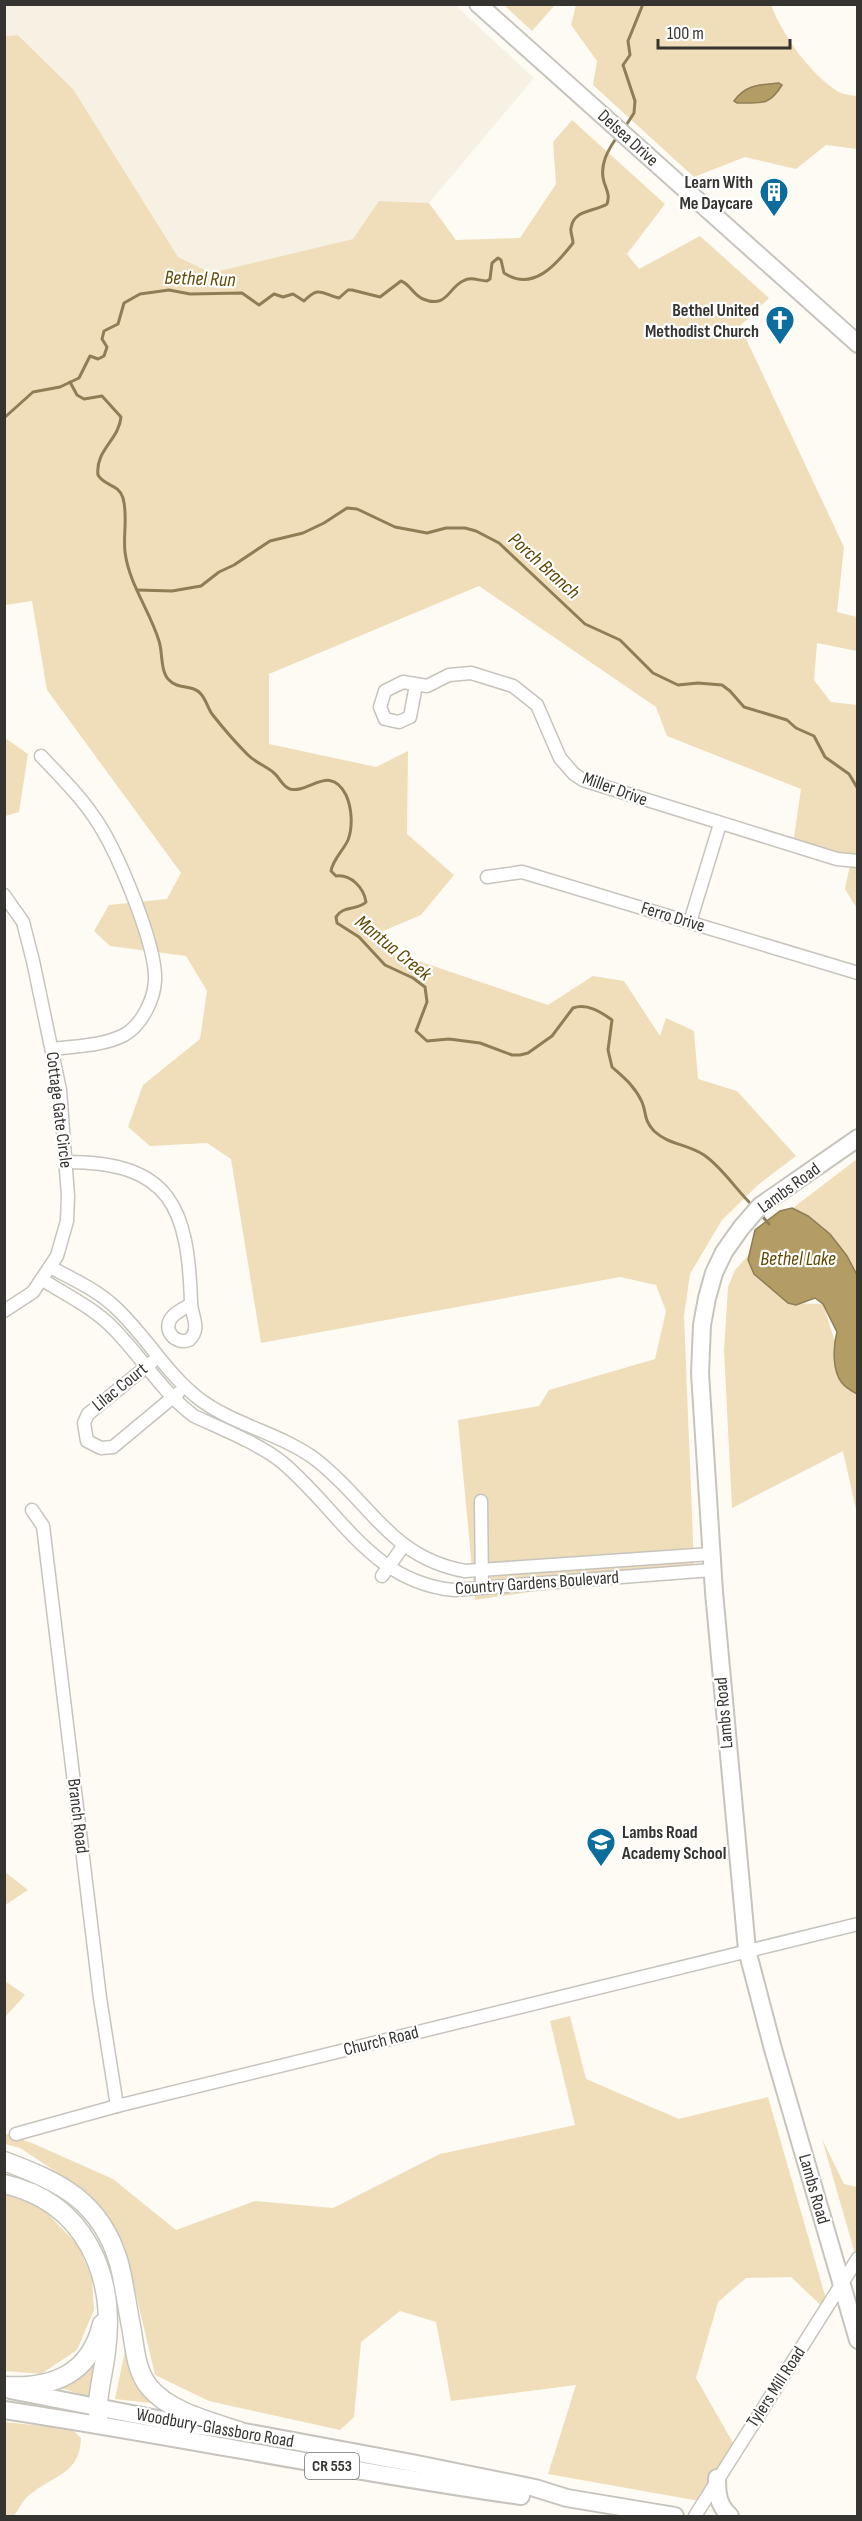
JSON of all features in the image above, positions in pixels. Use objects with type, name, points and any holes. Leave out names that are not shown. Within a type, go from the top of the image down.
[{"type":"highway","points":[[4,2161],[55,2181],[75,2194],[105,2229],[116,2252],[137,2361],[148,2386],[175,2407],[239,2431]]},
{"type":"highway","points":[[4,2184],[44,2199],[75,2224],[94,2252],[106,2298],[108,2328],[101,2413]]},
{"type":"highway","points":[[101,2413],[124,2297]]},
{"type":"highway","points":[[4,2387],[56,2381],[80,2366],[99,2337],[106,2298]]},
{"type":"main road","name":"Delsea Drive","points":[[478,4],[858,344]]},
{"type":"main road","name":"Lambs Road","points":[[858,1138],[760,1206],[724,1252],[714,1273],[702,1326],[700,1373],[712,1562],[747,1950],[773,2049],[858,2340]]},
{"type":"main road","name":"Woodbury-Glassboro Road","points":[[4,2387],[231,2449],[465,2488],[534,2498],[567,2498]]},
{"type":"main road","name":"Woodbury-Glassboro Road","points":[[4,2410],[101,2413],[239,2431],[535,2488],[567,2498],[675,2517]]},
{"type":"main road","points":[[717,2478],[718,2499],[730,2517]]},
{"type":"street","name":"Miller Drive","points":[[416,685],[427,686],[449,675],[471,673],[513,686],[537,705],[560,758],[574,774],[583,780],[837,859],[858,861]]},
{"type":"street","points":[[41,756],[77,794],[101,827],[121,868],[147,934],[155,980],[151,1001],[139,1021],[124,1035],[100,1042],[52,1049]]},
{"type":"street","points":[[690,922],[720,824]]},
{"type":"street","name":"Ferro Drive","points":[[487,877],[522,872],[858,973]]},
{"type":"street","name":"Cottage Gate Circle","points":[[4,1311],[33,1292],[42,1280],[63,1238],[67,1221],[67,1162],[60,1090],[33,961],[22,922],[7,902]]},
{"type":"street","points":[[67,1162],[97,1162],[128,1169],[154,1183],[167,1196],[182,1222],[191,1288],[190,1304]]},
{"type":"street","name":"Country Gardens Boulevard","points":[[50,1267],[105,1299],[117,1309],[185,1387],[204,1402],[316,1460],[404,1545],[420,1556],[450,1568],[465,1571],[712,1562]]},
{"type":"street","name":"Country Gardens Boulevard","points":[[42,1280],[104,1319],[172,1398],[194,1416],[283,1462],[385,1571],[430,1588],[454,1590],[712,1562]]},
{"type":"street","name":"Lilac Court","points":[[158,1357],[88,1414],[84,1423],[87,1441],[101,1448],[113,1447],[185,1387]]},
{"type":"street","points":[[227,1432],[234,1418]]},
{"type":"street","points":[[252,1445],[259,1430]]},
{"type":"street","points":[[481,1502],[482,1588]]},
{"type":"street","name":"Branch Road","points":[[32,1510],[43,1526],[100,1998],[117,2106]]},
{"type":"street","points":[[385,1571],[404,1545]]},
{"type":"street","name":"Church Road","points":[[16,2134],[117,2106],[858,1924]]},
{"type":"street","name":"Tylers Mill Road","points":[[695,2517],[717,2478],[858,2258]]},
{"type":"shaded area","points":[[5,5],[455,5],[534,78],[429,203],[379,201],[353,239],[211,274],[178,257],[73,89],[19,35],[5,36]]},
{"type":"shaded area","points":[[504,5],[555,5],[532,31]]},
{"type":"shaded area","points":[[576,5],[771,5],[782,29],[818,76],[839,92],[857,96],[857,149],[826,145],[796,169],[745,157],[694,177],[593,85],[597,61],[571,25]]},
{"type":"shaded area","points":[[18,35],[73,89],[178,257],[211,273],[353,239],[379,201],[429,203],[456,240],[520,238],[556,184],[553,142],[572,120],[665,204],[627,254],[639,269],[700,236],[769,298],[740,326],[844,547],[837,612],[857,617],[857,651],[817,643],[814,680],[831,702],[857,705],[857,909],[845,889],[851,860],[793,844],[801,789],[667,736],[656,707],[479,586],[269,674],[269,744],[376,767],[408,751],[407,834],[454,875],[421,915],[383,931],[389,951],[548,1005],[593,976],[624,981],[660,1036],[666,1018],[694,1031],[698,1079],[737,1091],[796,1156],[759,1184],[722,1220],[690,1274],[684,1316],[694,1564],[638,1576],[475,1600],[458,1420],[539,1406],[549,1390],[655,1359],[666,1311],[656,1285],[620,1277],[261,1343],[231,1159],[207,1143],[150,1146],[128,1127],[143,1085],[200,1039],[207,991],[186,956],[110,946],[94,931],[109,905],[167,899],[181,873],[47,690],[32,601],[5,605],[5,36]]},
{"type":"shaded area","points":[[5,738],[28,754],[19,812],[5,816]]},
{"type":"shaded area","points":[[857,1159],[857,1278],[793,1208]]},
{"type":"shaded area","points":[[755,1248],[788,1303],[823,1304],[850,1389],[857,1365],[857,1514],[843,1451],[732,1508],[724,1351],[728,1287],[735,1270]]},
{"type":"shaded area","points":[[5,1872],[28,1890],[5,1905]]},
{"type":"shaded area","points":[[5,1981],[25,1995],[5,2017]]},
{"type":"shaded area","points":[[570,2016],[586,2079],[679,2119],[768,2097],[828,2306],[826,2310],[791,2277],[746,2278],[718,2302],[696,2378],[737,2450],[705,2502],[548,2474],[576,2385],[451,2401],[436,2322],[400,2311],[361,2342],[354,2417],[340,2430],[209,2401],[155,2375],[125,2247],[87,2192],[20,2148],[5,2144],[4,2133],[113,2179],[176,2230],[255,2201],[333,2208],[440,2154],[575,2125],[550,2021]]},
{"type":"shaded area","points":[[822,2139],[844,2184],[857,2187],[857,2261]]},
{"type":"shaded area","points":[[4,2193],[36,2202],[78,2245],[92,2278],[94,2310],[77,2350],[41,2374],[5,2371]]},
{"type":"shaded area","points":[[128,2336],[158,2404],[115,2399]]},
{"type":"shaded area","points":[[97,2357],[89,2397],[58,2387]]},
{"type":"shaded area","points":[[4,2422],[72,2429],[81,2438],[76,2460],[70,2468],[27,2497],[14,2516],[5,2516]]},
{"type":"water","points":[[779,83],[782,85],[767,101],[737,103],[734,101],[749,88]]},
{"type":"water","name":"Bethel Lake","points":[[792,1208],[808,1216],[830,1234],[847,1256],[857,1275],[857,1394],[844,1385],[836,1372],[834,1351],[837,1332],[823,1304],[815,1298],[796,1305],[788,1303],[754,1274],[748,1260],[755,1230],[780,1211]]},
{"type":"waterway","name":"Bethel Run","points":[[625,127],[634,113],[635,101],[623,65],[630,55],[628,41],[643,4]]},
{"type":"waterway","name":"Bethel Run","points":[[4,418],[33,392],[60,387],[79,378],[90,356],[98,359],[104,356],[107,347],[102,339],[104,331],[118,324],[124,303],[140,294],[169,290],[190,294],[242,293],[259,305],[274,294],[283,297],[293,294],[304,301],[317,292],[339,298],[348,290],[352,290],[380,297],[401,281],[423,299],[437,301],[442,300],[458,284],[466,280],[487,281],[490,279],[492,263],[498,258],[501,260],[504,273],[515,278],[534,278],[559,260],[573,243],[571,228],[576,217],[607,204],[608,195],[603,170],[608,152],[617,137]]},
{"type":"waterway","name":"Mantua Creek","points":[[70,382],[77,395],[84,399],[102,396],[121,417],[116,432],[100,459],[98,475],[115,487],[123,498],[127,564],[159,641],[166,676],[177,685],[198,691],[212,714],[239,746],[251,758],[274,773],[287,788],[305,788],[326,780],[333,781],[340,786],[350,806],[351,829],[348,840],[331,871],[336,876],[347,877],[356,883],[363,892],[366,902],[339,913],[336,917],[337,923],[359,937],[385,965],[413,978],[425,987],[427,1002],[416,1031],[427,1041],[449,1039],[480,1043],[512,1055],[520,1055],[528,1053],[552,1036],[573,1008],[589,1007],[599,1011],[612,1020],[608,1050],[612,1067],[636,1091],[647,1120],[654,1131],[666,1139],[698,1151],[711,1160],[753,1206]]},
{"type":"waterway","name":"Porch Branch","points":[[137,590],[172,591],[201,586],[219,572],[234,565],[270,541],[303,533],[347,508],[357,509],[395,527],[427,533],[446,528],[465,528],[476,531],[499,543],[585,624],[620,640],[653,673],[678,685],[698,683],[722,685],[744,707],[787,720],[796,728],[814,736],[825,757],[849,774],[858,789]]},
{"type":"waterway","name":"Mantua Creek","points":[[762,1216],[769,1224]]},
{"type":"place","name":"Learn With Me Daycare","points":[[774,218]]},
{"type":"place","name":"Bethel United Methodist Church","points":[[780,346]]},
{"type":"place","name":"Lambs Road Academy School","points":[[601,1868]]}]
